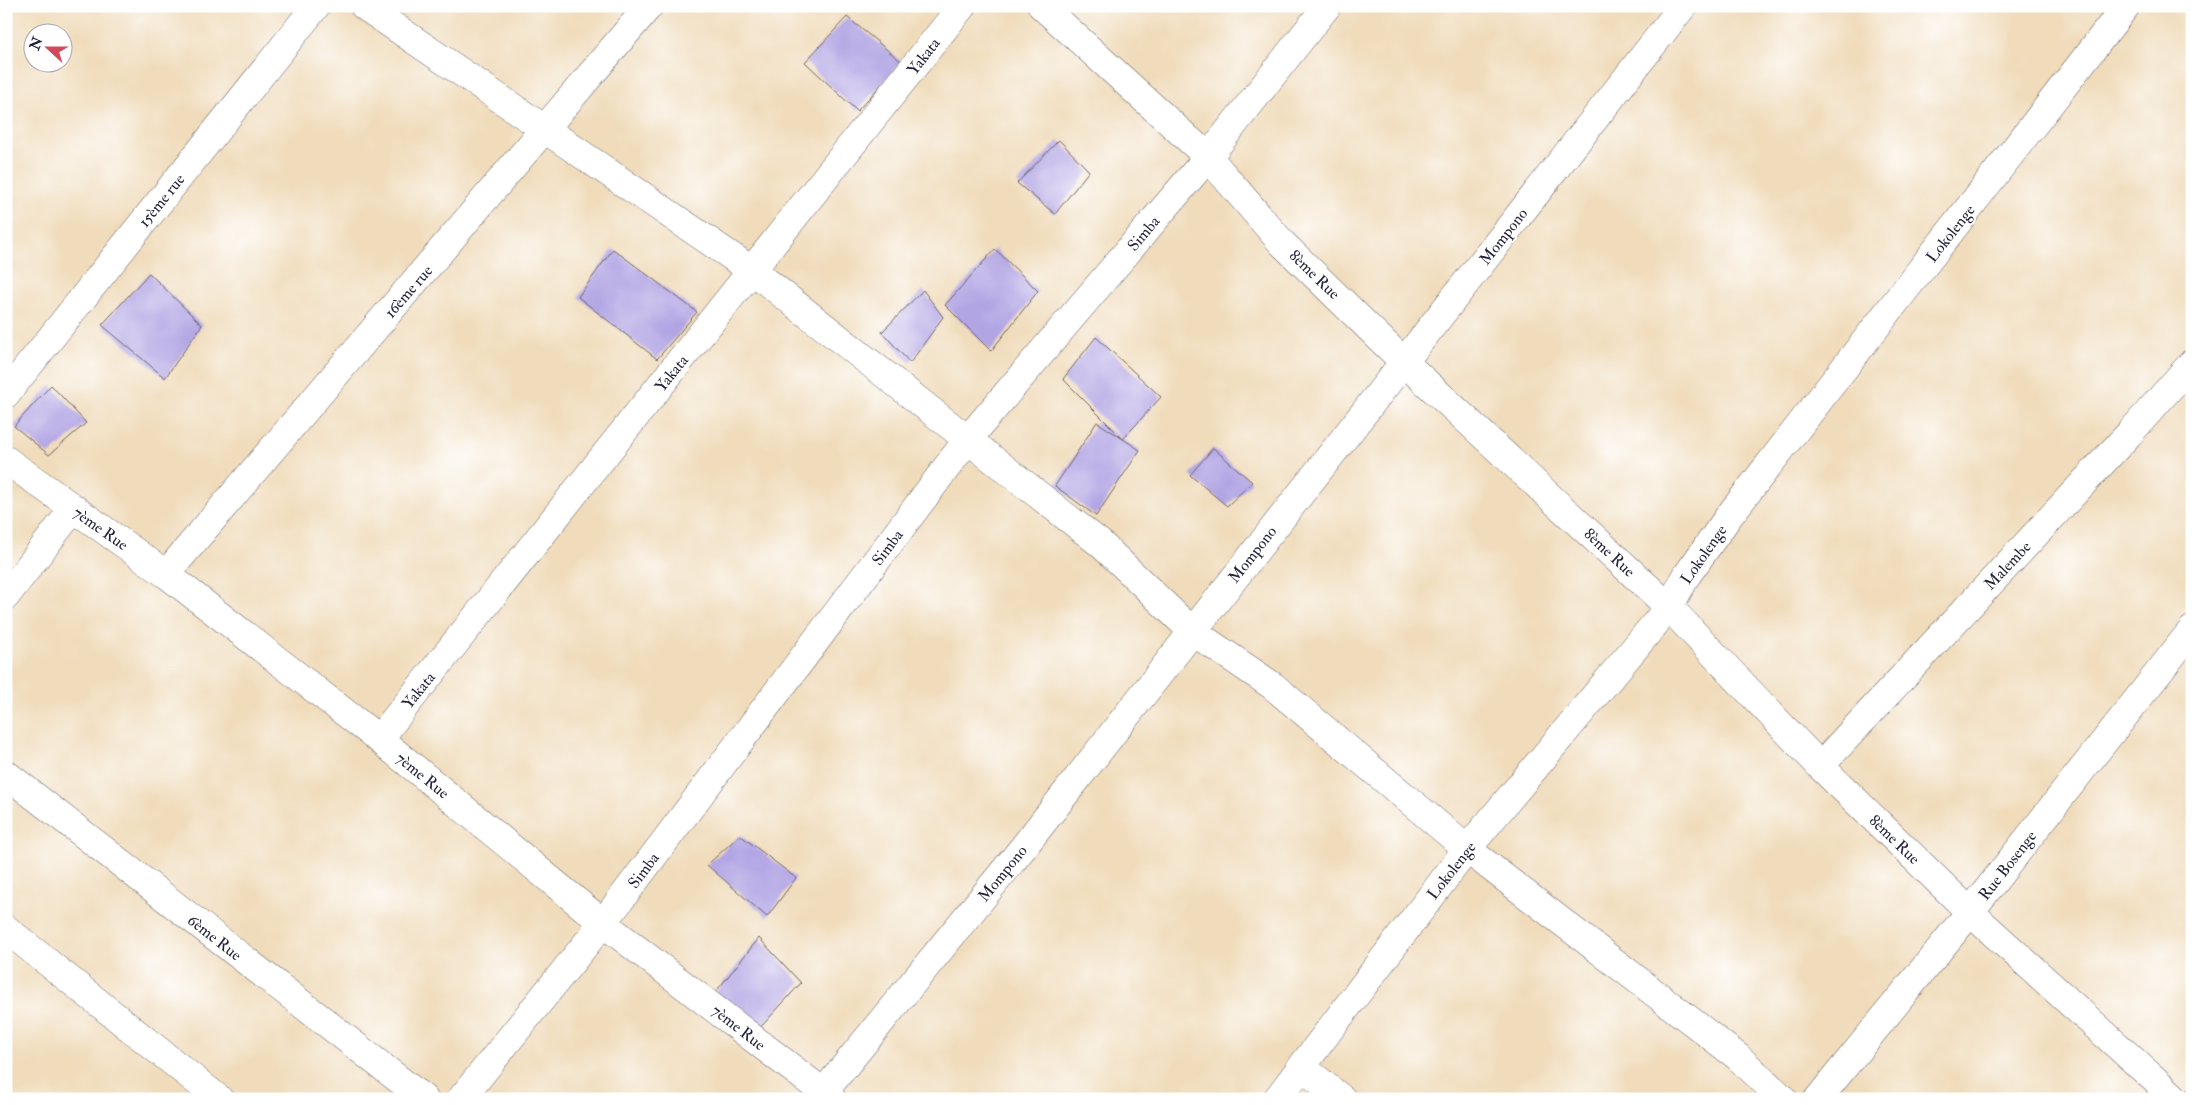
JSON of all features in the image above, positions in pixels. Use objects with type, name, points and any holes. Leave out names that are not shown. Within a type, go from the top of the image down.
[{"type":"street","name":"15ème rue","points":[[6,394],[316,6]]},
{"type":"street","points":[[364,6],[753,271],[1101,544],[1192,631],[1273,686],[1467,849],[1738,1057],[1782,1099]]},
{"type":"street","name":"16ème rue","points":[[166,574],[545,131],[649,6]]},
{"type":"street","name":"Yakata","points":[[379,739],[962,6]]},
{"type":"street","name":"8ème Rue","points":[[1042,6],[1208,157],[1282,243],[1404,362],[1668,606],[1820,766],[1970,912],[2176,1099]]},
{"type":"street","name":"Simba","points":[[461,1099],[603,923],[968,439],[1208,157],[1327,6]]},
{"type":"street","name":"Mompono","points":[[824,1097],[1022,849],[1683,6]]},
{"type":"street","name":"Lokolenge","points":[[1277,1099],[1467,849],[1668,606],[1687,575],[1729,516],[2126,6]]},
{"type":"street","name":"Malembe","points":[[1820,766],[2129,434],[2192,363]]},
{"type":"street","name":"7ème Rue","points":[[6,460],[166,574],[379,739],[603,923],[824,1097]]},
{"type":"street","points":[[6,596],[74,508]]},
{"type":"street","name":"Rue Bosenge","points":[[1818,1099],[1970,912],[2192,630]]},
{"type":"street","name":"6ème Rue","points":[[6,774],[424,1099]]},
{"type":"street","points":[[6,929],[219,1099]]},
{"type":"street","points":[[1302,1067],[1342,1099]]},
{"type":"building","points":[[847,17],[902,62],[857,111],[805,62]]},
{"type":"building","points":[[1059,140],[1089,171],[1055,214],[1017,183]]},
{"type":"building","points":[[613,249],[697,312],[657,359],[578,297]]},
{"type":"building","points":[[995,249],[1038,291],[991,351],[945,305]]},
{"type":"building","points":[[149,273],[202,325],[165,378],[102,325]]},
{"type":"building","points":[[923,290],[943,317],[910,363],[882,332]]},
{"type":"building","points":[[1096,337],[1161,397],[1123,439],[1063,379]]},
{"type":"building","points":[[51,385],[86,423],[49,455],[14,426]]},
{"type":"building","points":[[1097,422],[1140,450],[1096,516],[1055,486]]},
{"type":"building","points":[[1213,448],[1252,482],[1227,506],[1190,475]]},
{"type":"building","points":[[740,835],[796,878],[767,917],[707,865]]},
{"type":"building","points":[[759,938],[801,983],[759,1029],[714,994]]}]
